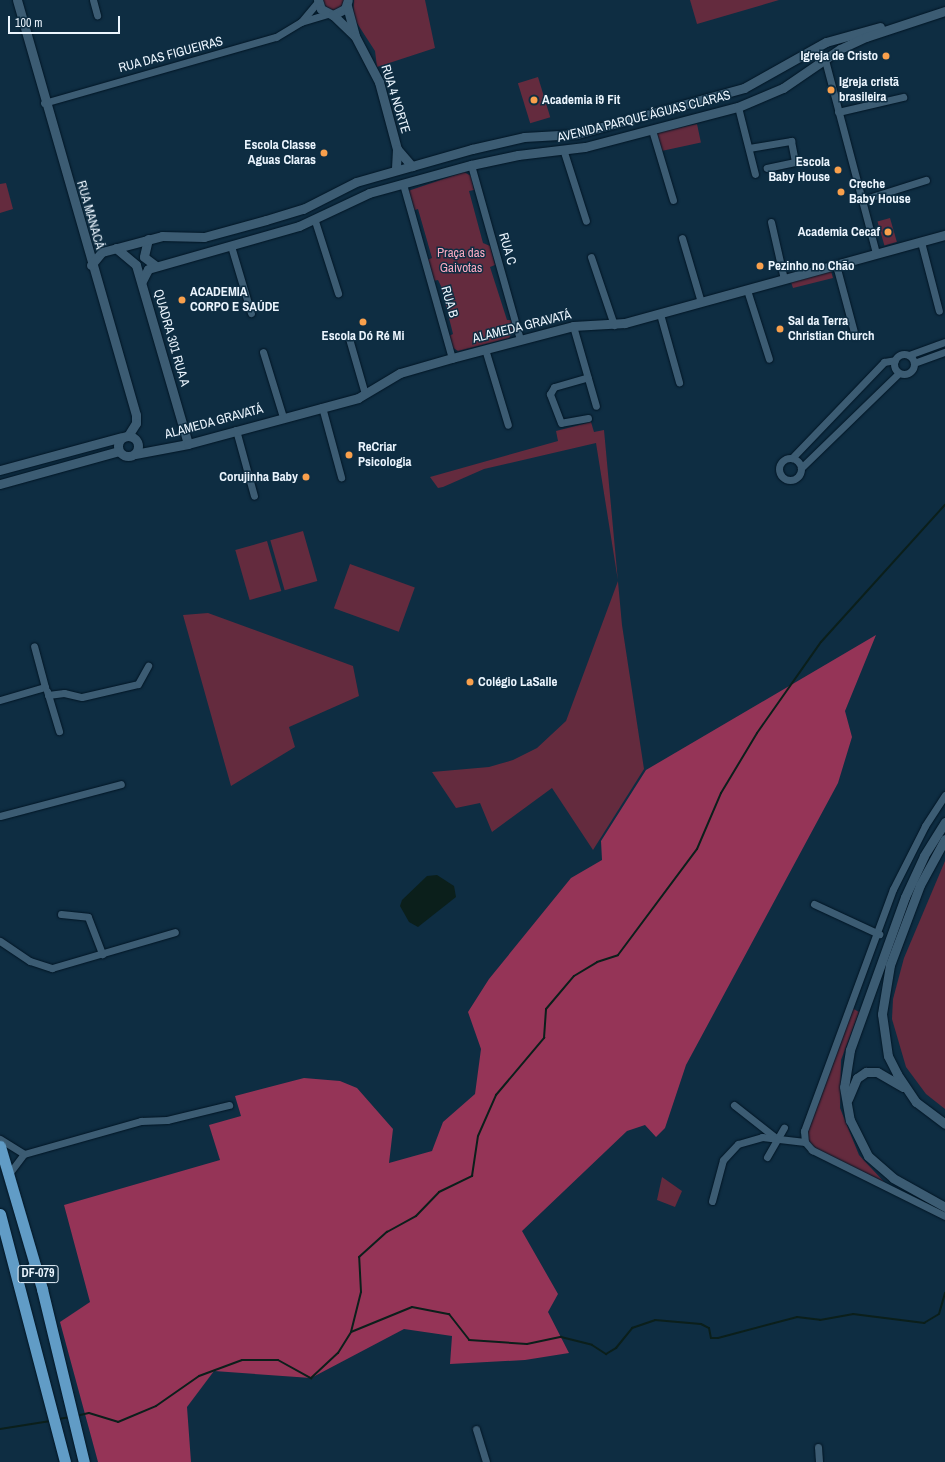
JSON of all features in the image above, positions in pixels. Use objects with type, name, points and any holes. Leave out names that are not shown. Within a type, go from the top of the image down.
[{"type":"main road","name":"DF-079","points":[[0,1146],[35,1267],[68,1404],[84,1462]]},
{"type":"main road","name":"DF-079","points":[[0,1214],[65,1462]]},
{"type":"main road","points":[[15,1269],[21,1274],[35,1267]]},
{"type":"street","name":"RUA MANACÁ","points":[[17,0],[44,103],[136,416],[136,423],[125,436]]},
{"type":"street","points":[[93,0],[97,15]]},
{"type":"street","name":"RUA DAS FIGUEIRAS","points":[[301,22],[318,1]]},
{"type":"street","name":"RUA 4 NORTE","points":[[318,1],[331,15],[355,36]]},
{"type":"street","points":[[331,15],[348,2]]},
{"type":"street","name":"RUA 4 NORTE","points":[[348,2],[355,36],[379,82],[397,149],[396,170]]},
{"type":"street","name":"AVENIDA PARQUE ÁGUAS CLARAS","points":[[156,266],[270,235],[315,221],[354,199],[471,165],[518,155],[564,152],[738,108],[783,88],[840,49],[894,26],[945,11]]},
{"type":"street","name":"RUA DAS FIGUEIRAS","points":[[44,103],[251,45],[276,37],[301,22],[331,15]]},
{"type":"street","points":[[926,16],[945,17]]},
{"type":"street","name":"AVENIDA PARQUE ÁGUAS CLARAS","points":[[102,252],[148,239],[204,237],[303,209],[350,184],[396,170],[505,141],[582,133],[755,85],[838,37],[894,26]]},
{"type":"street","points":[[825,60],[876,253]]},
{"type":"street","points":[[838,112],[903,97]]},
{"type":"street","points":[[698,101],[703,116]]},
{"type":"street","points":[[738,108],[755,174]]},
{"type":"street","points":[[652,130],[673,200]]},
{"type":"street","points":[[749,148],[791,141],[795,162],[767,168]]},
{"type":"street","name":"RUA 4 NORTE","points":[[397,149],[412,166]]},
{"type":"street","points":[[564,152],[586,221]]},
{"type":"street","name":"RUA C","points":[[471,165],[520,339]]},
{"type":"street","points":[[862,200],[926,180]]},
{"type":"street","name":"RUA B","points":[[403,184],[452,358]]},
{"type":"street","points":[[266,220],[270,235]]},
{"type":"street","points":[[315,221],[338,293]]},
{"type":"street","points":[[770,222],[784,279]]},
{"type":"street","name":"ALAMEDA GRAVATÁ","points":[[135,454],[188,444],[322,407],[365,394],[400,373],[520,339],[573,326],[614,325],[660,314],[876,253],[945,236]]},
{"type":"street","points":[[682,238],[701,302]]},
{"type":"street","points":[[148,239],[144,257],[156,266]]},
{"type":"street","points":[[921,242],[940,311]]},
{"type":"street","points":[[85,244],[102,252],[91,265]]},
{"type":"street","points":[[231,246],[251,313]]},
{"type":"street","name":"QUADRA 301 RUA A","points":[[116,248],[135,262],[142,281],[188,444]]},
{"type":"street","points":[[591,257],[614,325]]},
{"type":"street","points":[[836,265],[855,336]]},
{"type":"street","points":[[142,281],[148,269],[156,266]]},
{"type":"street","points":[[747,290],[769,359]]},
{"type":"street","points":[[660,314],[679,382]]},
{"type":"street","points":[[573,326],[596,406]]},
{"type":"street","points":[[348,335],[365,394]]},
{"type":"street","points":[[945,342],[909,355],[901,355],[895,360],[884,362],[792,458],[780,464],[783,477],[796,477],[801,468],[899,373],[910,372],[914,363],[945,352]]},
{"type":"street","points":[[485,349],[508,425]]},
{"type":"street","points":[[263,352],[283,417]]},
{"type":"street","points":[[909,355],[914,363]]},
{"type":"street","points":[[895,360],[899,373]]},
{"type":"street","points":[[588,378],[554,387],[550,394],[561,423],[588,418]]},
{"type":"street","points":[[322,407],[341,477]]},
{"type":"street","points":[[236,430],[254,496]]},
{"type":"street","points":[[119,452],[118,444],[125,436]]},
{"type":"street","points":[[0,470],[125,436],[138,442],[135,454],[126,456],[119,452],[0,484]]},
{"type":"street","points":[[792,458],[801,468]]},
{"type":"street","points":[[34,646],[59,731]]},
{"type":"street","points":[[48,695],[64,693],[82,697],[138,684],[148,666]]},
{"type":"street","points":[[0,700],[45,687]]},
{"type":"street","points":[[0,816],[121,784]]},
{"type":"street","points":[[945,795],[925,826],[893,889],[878,934],[804,1131],[805,1142],[812,1150],[945,1216]]},
{"type":"street","points":[[945,822],[914,876],[850,1050],[844,1087],[850,1120],[868,1156],[892,1178],[945,1207]]},
{"type":"street","points":[[945,839],[910,912],[883,995],[883,1033],[888,1056],[906,1088],[926,1112],[945,1124]]},
{"type":"street","points":[[814,904],[878,934]]},
{"type":"street","points":[[61,914],[88,917],[102,954]]},
{"type":"street","points":[[0,941],[47,968],[102,954],[175,932]]},
{"type":"street","points":[[847,1104],[857,1078],[866,1072],[877,1072],[906,1088]]},
{"type":"street","points":[[8,1175],[24,1154],[141,1121],[168,1120],[229,1105]]},
{"type":"street","points":[[734,1105],[778,1139]]},
{"type":"street","points":[[767,1157],[784,1128]]},
{"type":"street","points":[[712,1201],[723,1160],[732,1148],[757,1137],[805,1142]]},
{"type":"street","points":[[0,1139],[24,1154]]},
{"type":"street","points":[[476,1429],[486,1462]]},
{"type":"street","points":[[818,1447],[819,1462]]},
{"type":"green space","points":[[318,0],[348,0],[333,15]]},
{"type":"green space","points":[[354,0],[425,0],[435,48],[377,67],[375,51],[353,17]]},
{"type":"green space","points":[[690,0],[779,0],[697,24]]},
{"type":"green space","name":"Academia i9 Fit","points":[[538,77],[550,117],[530,123],[518,83]]},
{"type":"green space","points":[[697,124],[701,143],[657,152],[653,133]]},
{"type":"green space","name":"Praça das Gaivotas","points":[[464,172],[471,176],[474,190],[469,191],[483,243],[490,246],[495,265],[490,267],[507,320],[511,320],[514,329],[509,338],[458,351],[452,347],[449,336],[453,334],[441,286],[438,280],[433,281],[427,260],[432,258],[418,209],[412,211],[408,191]]},
{"type":"green space","points":[[6,183],[13,209],[0,213],[0,184]]},
{"type":"green space","name":"Academia Cecaf","points":[[890,218],[897,242],[884,246],[878,222]]},
{"type":"green space","points":[[831,271],[833,278],[793,288],[791,282]]},
{"type":"green space","points":[[591,422],[594,432],[604,430],[618,580],[596,443],[484,469],[443,487],[438,488],[430,477],[558,441],[556,431]]},
{"type":"green space","points":[[303,531],[317,581],[285,590],[270,540]]},
{"type":"green space","points":[[267,541],[281,591],[250,600],[235,550]]},
{"type":"green space","points":[[350,564],[415,588],[399,632],[334,608]]},
{"type":"green space","points":[[618,581],[622,625],[644,769],[593,850],[552,788],[492,832],[480,803],[456,808],[432,772],[489,767],[513,760],[537,748],[566,721]]},
{"type":"green space","points":[[208,613],[353,666],[359,696],[289,727],[295,747],[231,786],[183,615]]},
{"type":"green space","points":[[945,861],[945,1109],[926,1094],[906,1067],[892,1019],[893,999],[904,958]]},
{"type":"green space","points":[[852,1008],[859,1012],[841,1060],[840,1108],[859,1155],[886,1184],[813,1149],[806,1140],[805,1132]]},
{"type":"green space","points":[[662,1177],[682,1191],[675,1207],[657,1200]]},
{"type":"shaded area","points":[[876,635],[845,711],[852,737],[838,783],[686,1065],[665,1128],[656,1137],[645,1125],[627,1131],[522,1231],[558,1294],[548,1312],[569,1353],[525,1360],[450,1364],[452,1336],[404,1329],[311,1378],[214,1371],[187,1407],[191,1462],[98,1462],[60,1322],[90,1302],[64,1205],[220,1160],[209,1125],[241,1116],[235,1096],[304,1078],[340,1081],[357,1088],[393,1129],[389,1163],[432,1151],[443,1122],[475,1094],[481,1049],[468,1012],[489,979],[571,878],[602,860],[601,841],[646,770]]},
{"type":"shaded area","points":[[437,875],[454,886],[456,897],[418,927],[409,922],[400,906],[402,900],[427,876]]},
{"type":"waterway","points":[[351,1332],[361,1292],[359,1257],[387,1232],[416,1216],[439,1192],[472,1176],[478,1136],[496,1095],[544,1038],[546,1009],[574,976],[597,962],[618,955],[697,849],[721,793],[757,733],[821,642],[945,505]]},
{"type":"waterway","points":[[76,1416],[89,1413],[118,1422],[156,1406],[199,1376],[242,1360],[278,1360],[311,1378],[338,1353],[351,1332],[412,1307],[449,1314],[469,1340],[527,1344],[561,1337],[592,1345],[606,1354],[616,1348],[632,1328],[655,1320],[701,1324],[709,1328],[711,1338],[718,1338],[797,1317],[820,1320],[853,1314],[924,1323],[939,1314],[945,1293]]},
{"type":"waterway","points":[[58,1419],[70,1417]]},
{"type":"waterway","points":[[0,1429],[50,1421]]},
{"type":"place","name":"Igreja de Cristo","points":[[886,56]]},
{"type":"place","name":"Igreja cristã brasileira","points":[[831,90]]},
{"type":"place","name":"Academia i9 Fit","points":[[534,100]]},
{"type":"place","name":"Escola Classe Aguas Claras","points":[[324,153]]},
{"type":"place","name":"Escola Baby House","points":[[838,170]]},
{"type":"place","name":"Creche Baby House","points":[[841,192]]},
{"type":"place","name":"Academia Cecaf","points":[[888,232]]},
{"type":"place","name":"Pezinho no Chão","points":[[760,266]]},
{"type":"place","name":"ACADEMIA CORPO E SAÚDE","points":[[182,300]]},
{"type":"place","name":"Escola Dó Ré Mi","points":[[363,322]]},
{"type":"place","name":"Sal da Terra Christian Church","points":[[780,329]]},
{"type":"place","name":"ReCriar Psicologia","points":[[349,455]]},
{"type":"place","name":"Corujinha Baby","points":[[306,477]]},
{"type":"place","name":"Colégio LaSalle","points":[[470,682]]}]
